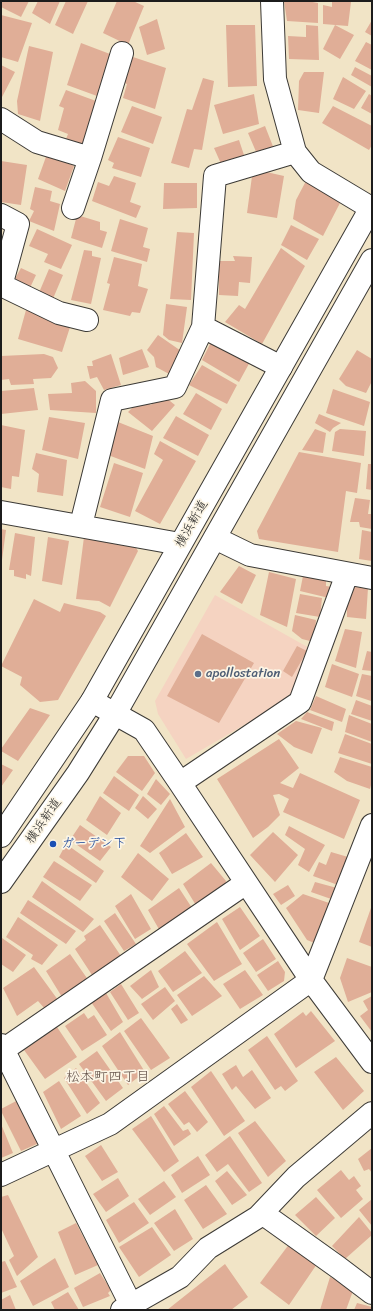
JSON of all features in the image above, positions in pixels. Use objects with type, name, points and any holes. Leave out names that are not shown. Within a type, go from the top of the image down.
[{"type":"main road","points":[[272,1],[275,79],[295,152],[311,172],[372,207]]},
{"type":"main road","points":[[73,208],[122,53]]},
{"type":"main road","points":[[1,119],[37,142],[90,158]]},
{"type":"main road","points":[[81,525],[112,400],[174,387],[203,327],[215,176],[295,152]]},
{"type":"main road","name":"横浜新道","points":[[1,836],[92,701],[372,207]]},
{"type":"main road","points":[[1,215],[18,224],[1,286],[59,313],[87,320]]},
{"type":"main road","name":"横浜新道","points":[[1,882],[78,772],[115,714],[372,260]]},
{"type":"main road","points":[[203,327],[281,367]]},
{"type":"main road","points":[[1,512],[81,525],[180,544]]},
{"type":"main road","points":[[215,538],[250,555],[372,578]]},
{"type":"main road","points":[[180,783],[300,702],[348,574]]},
{"type":"main road","points":[[92,701],[144,730],[311,980],[372,1062]]},
{"type":"main road","points":[[1,1175],[110,1124],[311,980],[372,825]]},
{"type":"main road","points":[[246,883],[2,1047],[54,1151],[127,1307],[180,1277],[208,1248],[258,1217],[296,1177],[372,1113]]},
{"type":"main road","points":[[262,1213],[372,1293]]},
{"type":"shaded area","points":[[215,595],[311,649],[292,697],[186,759],[158,714],[155,701]]},
{"type":"building","points":[[1,1],[29,1],[21,17],[1,7]]},
{"type":"building","points":[[38,1],[60,1],[50,24],[32,13]]},
{"type":"building","points":[[66,1],[88,1],[73,34],[55,25]]},
{"type":"building","points":[[117,1],[133,1],[144,6],[128,45],[103,33]]},
{"type":"building","points":[[284,1],[307,1],[318,3],[318,23],[287,21]]},
{"type":"building","points":[[332,1],[351,2],[348,26],[323,24],[323,5],[332,7]]},
{"type":"building","points":[[1,15],[32,23],[18,62],[1,57]]},
{"type":"building","points":[[157,19],[165,49],[147,55],[139,27]]},
{"type":"building","points":[[372,20],[372,36],[365,32]]},
{"type":"building","points":[[226,25],[255,25],[257,86],[228,87]]},
{"type":"building","points":[[306,25],[318,26],[319,60],[289,59],[288,36],[306,37]]},
{"type":"building","points":[[335,25],[354,35],[340,59],[323,49]]},
{"type":"building","points":[[366,42],[372,45],[372,70],[355,61]]},
{"type":"building","points":[[81,43],[110,54],[97,96],[67,85]]},
{"type":"building","points":[[29,46],[53,52],[40,121],[18,114],[17,101]]},
{"type":"building","points":[[130,56],[166,68],[155,109],[123,98],[127,84],[122,82]]},
{"type":"building","points":[[1,65],[15,72],[1,99]]},
{"type":"building","points":[[355,67],[372,76],[372,87],[351,75]]},
{"type":"building","points":[[304,72],[324,72],[319,113],[298,110],[299,81]]},
{"type":"building","points":[[343,77],[366,91],[354,109],[333,99]]},
{"type":"building","points":[[203,78],[214,81],[202,150],[194,149],[189,168],[171,163],[187,109],[192,110]]},
{"type":"building","points":[[66,90],[96,101],[82,145],[66,139],[68,134],[58,130],[64,108],[59,106]]},
{"type":"building","points":[[254,94],[259,124],[223,134],[214,105]]},
{"type":"building","points":[[369,94],[372,96],[372,114],[361,108]]},
{"type":"building","points":[[132,106],[162,117],[153,144],[121,132]]},
{"type":"building","points":[[333,106],[372,126],[372,145],[369,150],[322,123]]},
{"type":"building","points":[[265,126],[274,149],[257,154],[248,133]]},
{"type":"building","points":[[118,137],[150,148],[141,177],[112,168],[114,163],[108,160]]},
{"type":"building","points":[[239,140],[245,158],[222,166],[214,148]]},
{"type":"building","points":[[47,154],[74,166],[65,191],[38,179]]},
{"type":"building","points":[[1,161],[27,165],[21,205],[1,202]]},
{"type":"building","points":[[253,169],[284,176],[277,218],[247,213]]},
{"type":"building","points":[[114,176],[136,183],[130,202],[141,206],[136,218],[92,201],[98,182],[109,186]]},
{"type":"building","points":[[306,181],[340,203],[323,236],[293,219],[296,200]]},
{"type":"building","points":[[164,183],[197,183],[197,208],[163,209]]},
{"type":"building","points":[[35,187],[52,191],[50,201],[60,204],[54,231],[29,221],[34,211],[30,209]]},
{"type":"building","points":[[77,215],[100,222],[100,230],[107,232],[102,248],[71,238]]},
{"type":"building","points":[[120,219],[148,228],[143,247],[150,249],[147,262],[111,251]]},
{"type":"building","points":[[291,225],[319,239],[307,260],[281,245]]},
{"type":"building","points":[[37,229],[72,245],[61,269],[44,262],[48,254],[29,246]]},
{"type":"building","points":[[177,232],[194,233],[191,300],[170,299]]},
{"type":"building","points":[[281,248],[305,266],[262,344],[225,322],[239,305],[245,309]]},
{"type":"building","points":[[84,250],[92,251],[92,256],[101,258],[91,304],[71,300]]},
{"type":"building","points":[[233,256],[252,257],[250,283],[239,282],[238,296],[219,295],[219,261],[235,261]]},
{"type":"building","points":[[114,257],[142,264],[138,286],[148,289],[140,313],[132,312],[130,316],[103,310],[110,284],[107,283]]},
{"type":"building","points":[[21,268],[36,275],[28,292],[12,284]]},
{"type":"building","points":[[49,269],[63,275],[52,301],[38,295]]},
{"type":"building","points":[[166,304],[187,307],[182,343],[169,340],[163,335]]},
{"type":"building","points":[[26,310],[71,324],[62,352],[18,339]]},
{"type":"building","points":[[158,335],[184,353],[171,375],[156,367],[154,357],[147,350]]},
{"type":"building","points":[[213,338],[251,360],[239,382],[202,360]]},
{"type":"building","points":[[142,349],[149,367],[123,375],[119,358]]},
{"type":"building","points":[[357,350],[372,359],[372,381],[366,393],[346,386],[339,379]]},
{"type":"building","points":[[44,354],[53,357],[58,368],[51,378],[33,379],[34,384],[11,385],[9,379],[1,380],[1,356]]},
{"type":"building","points":[[111,354],[121,385],[104,390],[97,377],[90,379],[87,366],[93,366],[92,361]]},
{"type":"building","points":[[202,365],[237,385],[227,404],[189,385]]},
{"type":"building","points":[[85,381],[96,391],[96,413],[50,410],[48,394],[72,393],[71,383]]},
{"type":"building","points":[[34,388],[38,410],[1,414],[1,391]]},
{"type":"building","points":[[333,389],[370,402],[364,426],[326,413]]},
{"type":"building","points":[[160,393],[175,405],[152,431],[128,412],[141,399],[151,405]]},
{"type":"building","points":[[196,393],[222,409],[211,430],[183,414]]},
{"type":"building","points":[[319,414],[341,423],[330,432],[315,423]]},
{"type":"building","points":[[176,416],[209,435],[198,456],[163,438]]},
{"type":"building","points":[[49,417],[85,423],[78,459],[42,450]]},
{"type":"building","points":[[118,422],[153,436],[145,469],[108,455]]},
{"type":"building","points":[[1,425],[25,430],[19,477],[12,476],[11,489],[1,487]]},
{"type":"building","points":[[315,429],[326,433],[323,453],[302,450]]},
{"type":"building","points":[[340,429],[366,431],[364,456],[332,451],[335,432]]},
{"type":"building","points":[[160,441],[196,461],[160,524],[135,511],[163,460],[154,454]]},
{"type":"building","points":[[299,452],[361,463],[357,493],[346,491],[338,552],[259,539],[257,531]]},
{"type":"building","points":[[36,453],[67,460],[63,496],[37,492],[39,474],[32,469]]},
{"type":"building","points":[[114,463],[143,473],[130,517],[100,507]]},
{"type":"building","points":[[368,464],[372,464],[372,490],[366,489]]},
{"type":"building","points":[[355,498],[370,500],[368,514],[372,514],[372,529],[360,527],[359,522],[350,522]]},
{"type":"building","points":[[1,529],[6,530],[2,560],[1,560]]},
{"type":"building","points":[[362,530],[372,532],[372,561],[359,559]]},
{"type":"building","points":[[15,533],[35,537],[31,576],[26,574],[26,579],[14,576],[14,570],[9,570]]},
{"type":"building","points":[[48,537],[69,541],[62,585],[42,581]]},
{"type":"building","points":[[84,537],[135,546],[138,551],[110,607],[99,601],[76,599]]},
{"type":"building","points":[[239,566],[256,575],[242,604],[220,592]]},
{"type":"building","points":[[269,572],[296,579],[287,627],[260,615]]},
{"type":"building","points":[[303,576],[326,580],[326,586],[332,587],[329,598],[300,591]]},
{"type":"building","points":[[354,587],[368,588],[366,619],[347,617],[347,605]]},
{"type":"building","points":[[300,594],[322,598],[320,617],[296,613]]},
{"type":"building","points":[[34,599],[60,612],[64,603],[100,612],[106,616],[58,700],[40,702],[20,685],[22,677],[1,666]]},
{"type":"building","points":[[295,615],[316,620],[314,642],[302,639],[292,631]]},
{"type":"building","points":[[345,629],[362,632],[356,668],[335,661]]},
{"type":"building","points":[[202,634],[254,663],[219,723],[167,696]]},
{"type":"building","points":[[297,646],[307,651],[292,677],[283,671]]},
{"type":"building","points":[[367,651],[372,652],[372,671],[362,670]]},
{"type":"building","points":[[332,664],[359,674],[352,697],[325,687]]},
{"type":"building","points":[[362,674],[372,676],[371,701],[356,696]]},
{"type":"building","points":[[316,696],[346,709],[342,722],[310,710]]},
{"type":"building","points":[[356,700],[372,706],[372,721],[351,714]]},
{"type":"building","points":[[30,708],[50,715],[18,761],[1,751],[1,749]]},
{"type":"building","points":[[307,712],[334,722],[332,731],[301,719]]},
{"type":"building","points":[[349,715],[372,724],[372,742],[345,732]]},
{"type":"building","points":[[296,721],[322,728],[312,754],[294,747],[277,734]]},
{"type":"building","points":[[345,734],[372,744],[372,764],[338,753]]},
{"type":"building","points":[[279,739],[299,768],[280,783],[293,788],[300,773],[360,800],[344,839],[283,812],[289,799],[279,794],[273,795],[280,815],[268,827],[253,838],[217,779]]},
{"type":"building","points":[[128,756],[144,756],[155,773],[142,791],[116,772]]},
{"type":"building","points":[[340,757],[372,767],[372,781],[370,789],[347,781],[334,772]]},
{"type":"building","points":[[1,764],[13,770],[1,787]]},
{"type":"building","points":[[114,776],[139,795],[129,811],[103,793]]},
{"type":"building","points":[[156,779],[170,794],[161,805],[147,794]]},
{"type":"building","points":[[100,796],[121,813],[107,835],[86,820]]},
{"type":"building","points":[[143,796],[157,809],[148,819],[135,808]]},
{"type":"building","points":[[170,799],[185,827],[150,853],[140,846]]},
{"type":"building","points":[[80,825],[111,847],[100,861],[70,840]]},
{"type":"building","points":[[289,826],[325,845],[309,872],[298,865],[305,849],[285,835]]},
{"type":"building","points":[[273,832],[298,855],[275,882],[250,855]]},
{"type":"building","points":[[186,833],[203,857],[172,874],[159,853]]},
{"type":"building","points":[[66,844],[104,871],[96,883],[59,857]]},
{"type":"building","points":[[331,852],[348,857],[338,885],[313,876],[319,862],[326,865]]},
{"type":"building","points":[[138,853],[169,879],[152,901],[121,877]]},
{"type":"building","points":[[54,861],[92,885],[80,901],[43,877]]},
{"type":"building","points":[[211,863],[226,881],[223,890],[197,907],[183,884]]},
{"type":"building","points":[[42,881],[94,919],[83,932],[32,897]]},
{"type":"building","points":[[315,882],[337,888],[334,900],[311,892]]},
{"type":"building","points":[[288,885],[295,896],[281,905],[273,894]]},
{"type":"building","points":[[179,888],[194,911],[160,931],[148,910]]},
{"type":"building","points":[[131,894],[151,929],[135,939],[115,906]]},
{"type":"building","points":[[303,894],[332,904],[317,944],[307,940],[286,908]]},
{"type":"building","points":[[28,900],[76,931],[66,944],[20,913]]},
{"type":"building","points":[[372,905],[372,947],[359,942]]},
{"type":"building","points":[[240,907],[260,936],[240,950],[222,919]]},
{"type":"building","points":[[115,913],[136,944],[124,951],[104,921]]},
{"type":"building","points":[[18,917],[58,945],[42,965],[31,959],[33,955],[6,937]]},
{"type":"building","points":[[217,922],[242,964],[214,981],[187,944]]},
{"type":"building","points":[[100,925],[121,956],[92,975],[75,949],[86,940],[84,936]]},
{"type":"building","points":[[2,938],[26,955],[13,972],[1,964]]},
{"type":"building","points":[[263,939],[276,959],[256,972],[243,953]]},
{"type":"building","points":[[185,951],[202,973],[173,992],[158,971]]},
{"type":"building","points":[[70,954],[89,981],[62,997],[46,971]]},
{"type":"building","points":[[347,958],[372,967],[372,992],[348,1002],[340,978]]},
{"type":"building","points":[[278,961],[285,972],[284,981],[268,991],[257,975]]},
{"type":"building","points":[[34,967],[58,1000],[45,1009],[38,1001],[17,1016],[3,988]]},
{"type":"building","points":[[151,970],[159,987],[142,999],[130,986]]},
{"type":"building","points":[[245,970],[263,995],[240,1009],[223,984]]},
{"type":"building","points":[[204,976],[222,996],[192,1016],[177,995]]},
{"type":"building","points":[[121,984],[139,1013],[128,1020],[110,992]]},
{"type":"building","points":[[165,987],[175,1001],[153,1020],[141,1004]]},
{"type":"building","points":[[106,993],[123,1022],[111,1031],[91,1002]]},
{"type":"building","points":[[372,996],[372,1032],[360,1016],[368,1010],[363,1001]]},
{"type":"building","points":[[177,1004],[188,1020],[181,1024],[171,1009]]},
{"type":"building","points":[[311,1011],[335,1041],[296,1068],[274,1034],[303,1012],[306,1016]]},
{"type":"building","points":[[84,1013],[88,1019],[94,1015],[107,1035],[82,1051],[65,1026]]},
{"type":"building","points":[[141,1018],[170,1058],[151,1070],[124,1031]]},
{"type":"building","points":[[57,1027],[77,1057],[45,1079],[24,1050]]},
{"type":"building","points":[[120,1032],[145,1072],[128,1085],[102,1046]]},
{"type":"building","points":[[267,1036],[298,1081],[285,1091],[281,1086],[275,1090],[248,1050]]},
{"type":"building","points":[[97,1051],[123,1088],[106,1101],[79,1064]]},
{"type":"building","points":[[336,1057],[364,1091],[343,1110],[314,1072]]},
{"type":"building","points":[[236,1065],[243,1077],[252,1070],[271,1098],[255,1109],[236,1086],[232,1090],[222,1074]]},
{"type":"building","points":[[76,1068],[100,1103],[87,1114],[64,1078]]},
{"type":"building","points":[[211,1071],[245,1121],[224,1136],[191,1087]]},
{"type":"building","points":[[59,1081],[81,1116],[61,1129],[43,1092]]},
{"type":"building","points":[[185,1091],[208,1122],[197,1132],[189,1122],[184,1125],[168,1104]]},
{"type":"building","points":[[20,1099],[39,1143],[21,1151],[1,1111],[1,1109]]},
{"type":"building","points":[[164,1106],[183,1131],[188,1129],[191,1134],[174,1146],[154,1114]]},
{"type":"building","points":[[151,1116],[179,1161],[164,1172],[132,1129]]},
{"type":"building","points":[[255,1121],[286,1161],[268,1177],[238,1133]]},
{"type":"building","points":[[1,1124],[13,1153],[1,1158]]},
{"type":"building","points":[[230,1136],[262,1183],[249,1192],[228,1164],[217,1172],[205,1155]]},
{"type":"building","points":[[101,1145],[118,1172],[102,1181],[85,1156]]},
{"type":"building","points":[[372,1148],[372,1173],[369,1169],[364,1171],[358,1159]]},
{"type":"building","points":[[198,1156],[210,1175],[182,1193],[171,1175]]},
{"type":"building","points":[[341,1170],[349,1180],[354,1176],[361,1186],[356,1190],[363,1199],[341,1218],[317,1190]]},
{"type":"building","points":[[227,1171],[247,1195],[232,1205],[215,1181]]},
{"type":"building","points":[[118,1178],[129,1196],[106,1212],[93,1194]]},
{"type":"building","points":[[164,1181],[176,1197],[150,1215],[138,1199]]},
{"type":"building","points":[[206,1185],[227,1214],[203,1229],[184,1200]]},
{"type":"building","points":[[8,1195],[38,1257],[17,1276],[9,1260],[14,1256],[1,1228],[1,1197]]},
{"type":"building","points":[[316,1197],[335,1218],[316,1236],[295,1215]]},
{"type":"building","points":[[372,1199],[372,1226],[359,1210]]},
{"type":"building","points":[[134,1202],[149,1223],[119,1243],[106,1220]]},
{"type":"building","points":[[175,1209],[193,1239],[174,1251],[154,1223]]},
{"type":"building","points":[[359,1217],[372,1235],[345,1259],[332,1246]]},
{"type":"building","points":[[76,1223],[98,1265],[75,1275],[58,1232]]},
{"type":"building","points":[[152,1227],[171,1255],[139,1277],[119,1247]]},
{"type":"building","points":[[290,1243],[317,1264],[289,1305],[260,1283]]},
{"type":"building","points":[[55,1258],[69,1287],[33,1306],[20,1281]]},
{"type":"building","points":[[5,1261],[17,1287],[1,1293],[1,1262]]},
{"type":"building","points":[[225,1264],[248,1297],[231,1310],[167,1310]]},
{"type":"building","points":[[100,1273],[111,1290],[108,1293],[110,1296],[83,1307],[74,1288]]},
{"type":"building","points":[[330,1277],[354,1288],[346,1310],[320,1310]]},
{"type":"building","points":[[68,1292],[79,1310],[55,1310],[51,1302]]},
{"type":"building","points":[[10,1295],[16,1310],[1,1310],[1,1300]]},
{"type":"building","points":[[357,1303],[372,1307],[372,1310],[354,1310]]},
{"type":"place","name":"apollostation","points":[[198,674]]},
{"type":"place","name":"ガーデン下","points":[[53,844]]},
{"type":"district","name":"松本町四丁目","points":[[108,1077]]}]
